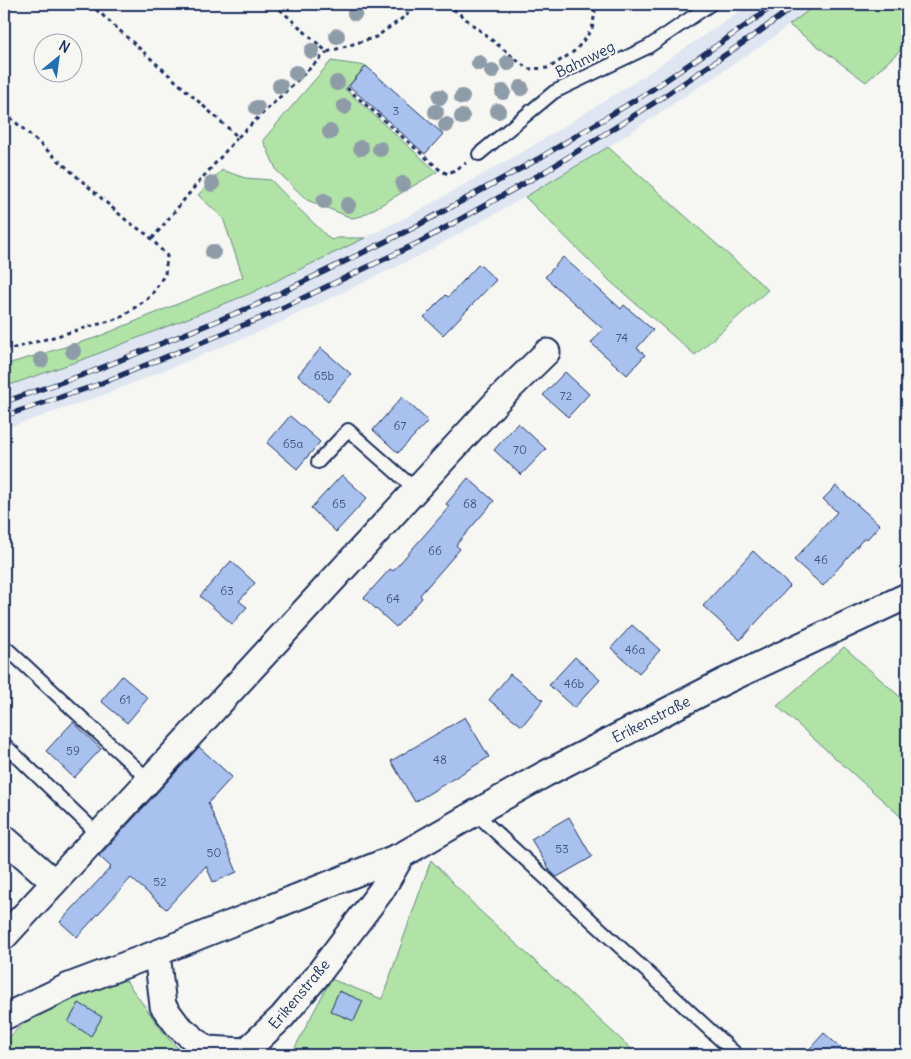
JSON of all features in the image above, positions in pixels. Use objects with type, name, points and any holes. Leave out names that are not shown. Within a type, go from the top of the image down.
[{"type":"street","points":[[4,937],[500,398],[547,352]]},
{"type":"street","name":"Erikenstraße","points":[[4,1017],[69,986],[157,954],[402,855],[545,774],[723,682],[907,596]]},
{"type":"street","points":[[4,838],[54,882]]},
{"type":"street","name":"Erikenstraße","points":[[157,954],[163,1006],[178,1026],[206,1049],[246,1051],[282,1018],[316,977],[381,891],[402,855]]},
{"type":"lane","name":"Bahnweg","points":[[479,154],[554,92],[648,47],[711,4]]},
{"type":"lane","points":[[318,462],[348,430],[416,490]]},
{"type":"lane","points":[[4,646],[149,780]]},
{"type":"lane","points":[[4,744],[98,835]]},
{"type":"lane","points":[[475,813],[737,1055]]},
{"type":"path","points":[[90,4],[238,137]]},
{"type":"path","points":[[274,4],[327,52]]},
{"type":"path","points":[[152,239],[238,137],[327,52],[376,37],[407,15],[411,4]]},
{"type":"path","points":[[447,4],[528,69],[549,68],[576,50],[592,29],[595,12],[589,4]]},
{"type":"path","points":[[347,88],[440,170],[448,174],[479,154]]},
{"type":"path","points":[[4,112],[126,220],[152,239],[167,256],[165,274],[151,296],[120,318],[4,351]]},
{"type":"shaded area","points":[[750,4],[817,4],[767,42],[608,147],[525,197],[425,253],[266,329],[101,396],[4,429],[4,387],[87,358],[249,294],[407,217],[531,147],[641,78]]},
{"type":"green space","points":[[817,4],[907,4],[907,44],[866,82],[789,25]]},
{"type":"green space","points":[[331,61],[366,66],[345,89],[437,172],[362,216],[352,218],[307,200],[277,171],[263,140]]},
{"type":"green space","points":[[608,147],[768,290],[695,355],[612,283],[525,197]]},
{"type":"green space","points":[[222,170],[245,178],[271,180],[331,240],[337,238],[365,238],[249,294],[87,358],[4,387],[4,365],[95,338],[243,277],[223,218],[198,195]]},
{"type":"green space","points":[[844,647],[907,703],[907,822],[777,706]]},
{"type":"green space","points":[[431,860],[478,909],[638,1055],[291,1055],[331,979],[382,999]]},
{"type":"green space","points":[[124,978],[167,1037],[179,1049],[194,1055],[4,1055],[4,1042],[26,1021],[49,1009]]},
{"type":"building","points":[[366,66],[443,134],[425,154],[349,86]]},
{"type":"building","points":[[563,257],[621,309],[624,305],[653,330],[637,348],[645,355],[627,375],[591,343],[603,329],[545,277]]},
{"type":"building","points":[[479,264],[496,280],[443,335],[424,317],[446,295],[448,297]]},
{"type":"building","points":[[321,348],[351,374],[328,401],[298,375]]},
{"type":"building","points":[[565,372],[589,394],[568,417],[543,395]]},
{"type":"building","points":[[402,397],[428,421],[398,453],[373,430]]},
{"type":"building","points":[[290,416],[320,442],[297,469],[267,443]]},
{"type":"building","points":[[518,423],[546,449],[521,475],[494,450]]},
{"type":"building","points":[[342,475],[367,498],[336,532],[311,508]]},
{"type":"building","points":[[468,478],[494,501],[456,545],[460,549],[420,595],[422,598],[396,627],[364,598],[390,569],[393,571],[449,507],[446,504]]},
{"type":"building","points":[[836,486],[880,525],[867,539],[865,537],[823,586],[794,560],[837,512],[823,499]]},
{"type":"building","points":[[753,551],[790,586],[740,640],[703,606]]},
{"type":"building","points":[[231,561],[255,583],[239,601],[247,607],[232,624],[200,596]]},
{"type":"building","points":[[632,625],[660,650],[639,673],[611,648]]},
{"type":"building","points":[[575,657],[600,680],[574,708],[549,685]]},
{"type":"building","points":[[510,674],[543,700],[522,726],[489,700]]},
{"type":"building","points":[[122,676],[148,698],[127,723],[101,701]]},
{"type":"building","points":[[465,717],[489,757],[415,802],[391,761]]},
{"type":"building","points":[[73,722],[101,749],[74,778],[46,751]]},
{"type":"building","points":[[199,747],[232,777],[208,803],[237,872],[213,882],[206,866],[166,909],[131,878],[77,937],[60,922],[111,867],[99,856]]},
{"type":"building","points":[[569,817],[592,857],[557,877],[551,872],[531,839]]},
{"type":"building","points":[[339,991],[363,1001],[354,1021],[330,1011]]},
{"type":"building","points":[[79,1003],[102,1017],[91,1036],[68,1022]]},
{"type":"building","points":[[824,1033],[849,1055],[804,1055]]},
{"type":"railway","points":[[4,402],[91,372],[256,305],[413,228],[538,159],[650,91],[775,4]]},
{"type":"railway","points":[[4,416],[97,385],[261,318],[420,242],[546,171],[657,101],[797,4]]}]
